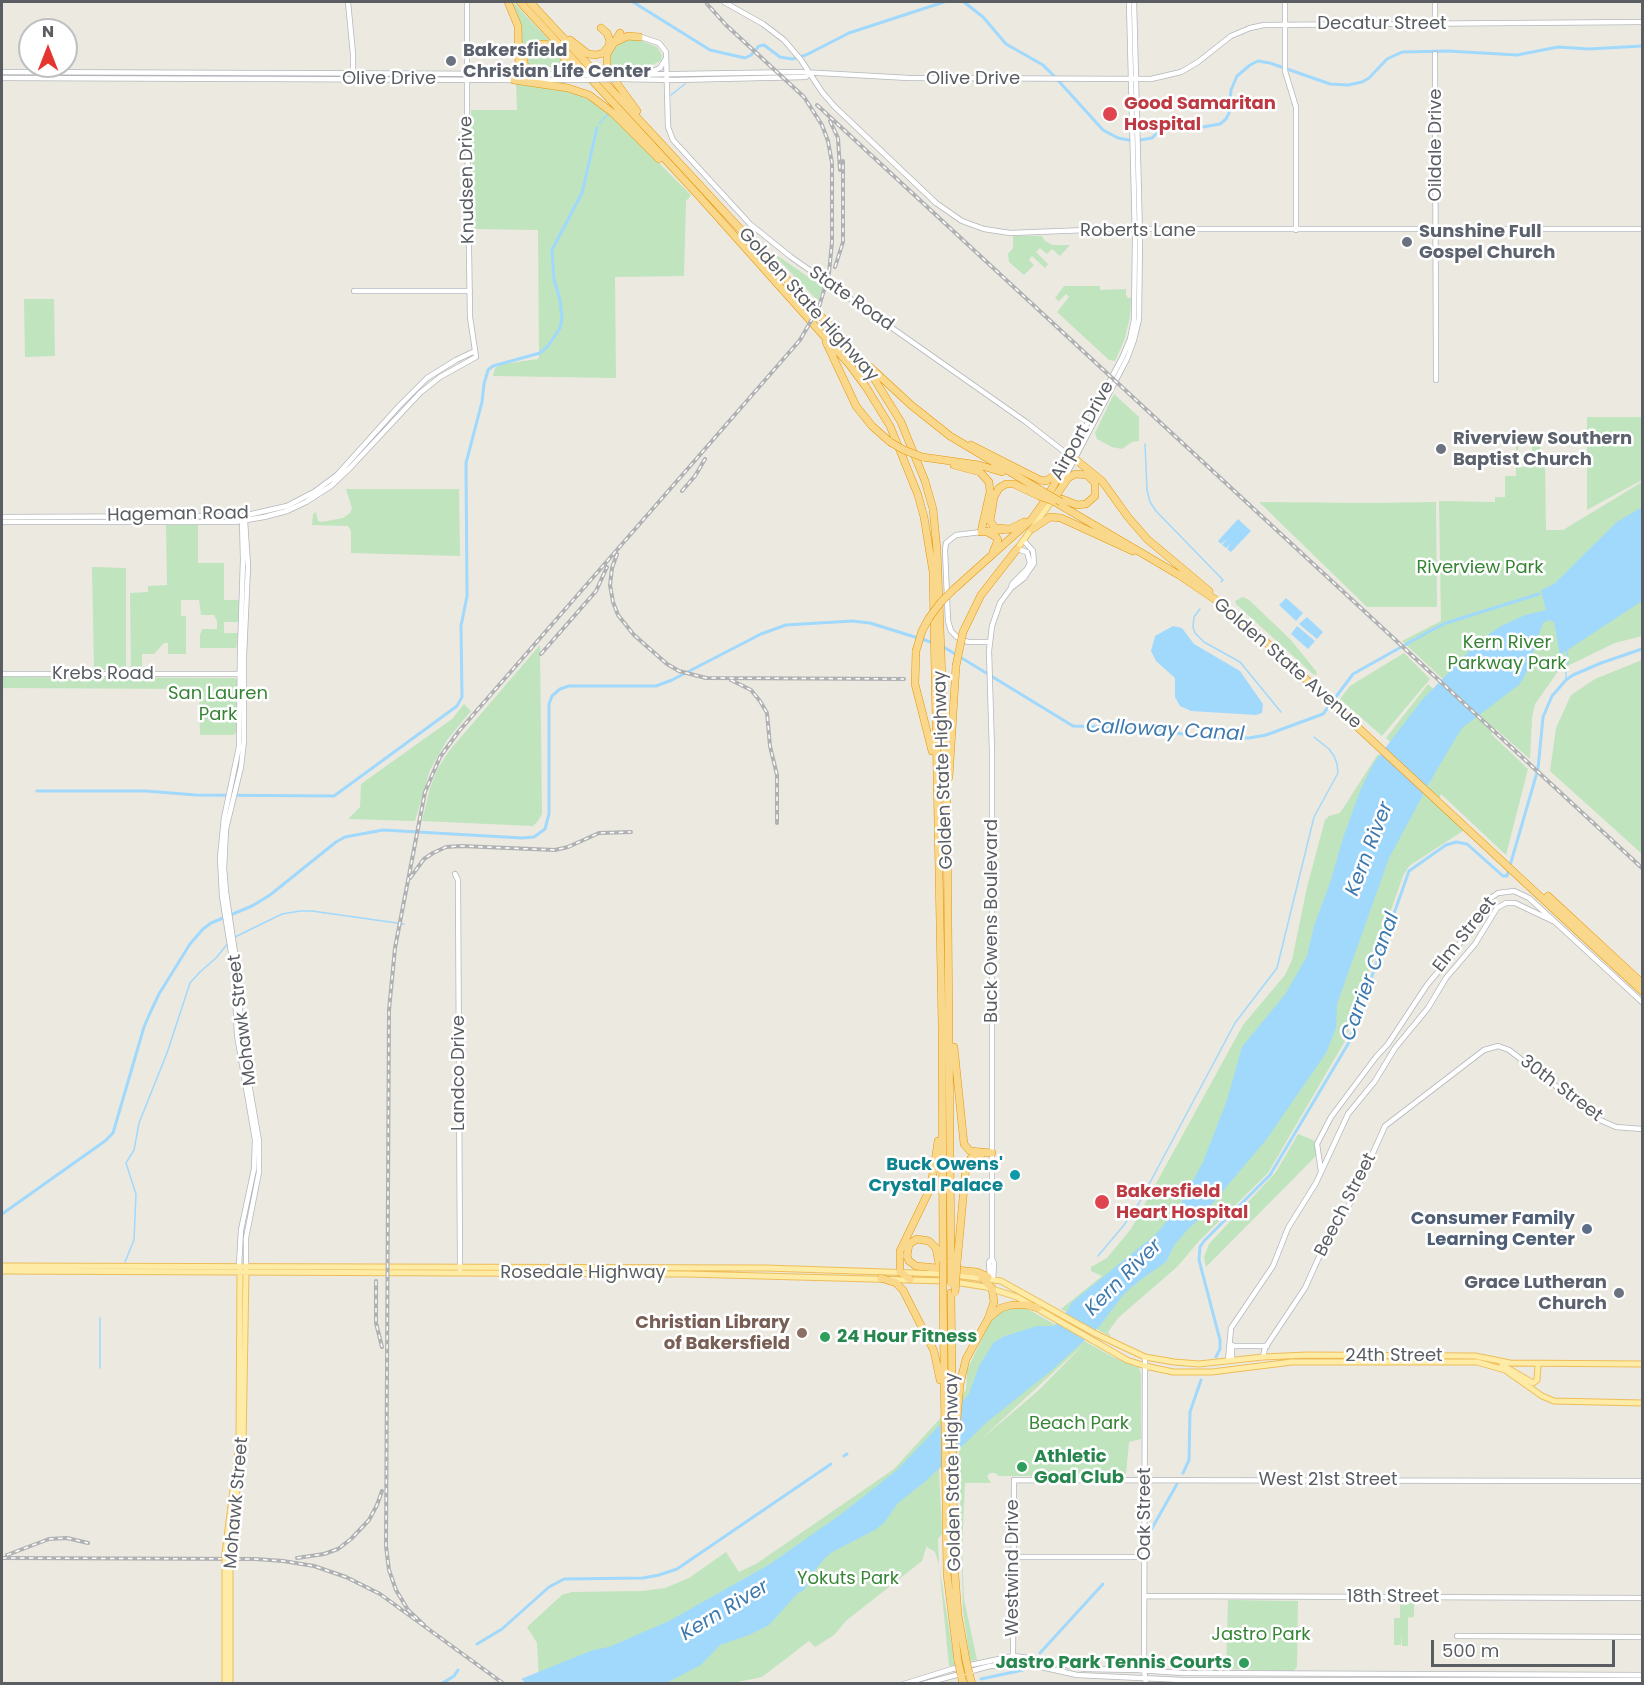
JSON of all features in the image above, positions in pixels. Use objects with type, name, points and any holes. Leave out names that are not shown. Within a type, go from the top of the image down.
[{"type":"highway","points":[[508,2],[518,26],[516,77]]},
{"type":"highway","name":"Golden State Highway","points":[[520,2],[699,196],[866,387],[890,426],[904,458],[924,517],[936,598]]},
{"type":"highway","points":[[531,2],[585,53],[596,55],[603,53],[611,45],[628,36],[639,37]]},
{"type":"highway","name":"Golden State Highway","points":[[531,2],[870,372],[901,422],[919,463],[933,509],[939,691],[947,810],[948,1294],[953,1390],[955,1581],[962,1661]]},
{"type":"highway","points":[[601,28],[609,36],[611,45]]},
{"type":"highway","points":[[619,32],[606,58],[608,74],[654,135]]},
{"type":"highway","points":[[546,77],[530,70],[524,64],[523,59],[526,52],[537,44],[555,48],[611,105],[621,111]]},
{"type":"highway","points":[[516,77],[546,77]]},
{"type":"highway","points":[[516,77],[568,88],[597,100],[614,113],[688,189],[699,196]]},
{"type":"highway","name":"Golden State Avenue","points":[[830,326],[903,398],[950,436],[1042,493]]},
{"type":"highway","points":[[822,334],[856,406],[872,426],[890,442],[922,457],[977,471],[986,477],[990,490],[981,532]]},
{"type":"highway","points":[[950,436],[1040,480],[1050,479],[1062,469]]},
{"type":"highway","name":"Golden State Avenue","points":[[922,457],[989,467],[1004,473],[1154,554],[1209,591],[1268,637],[1327,695]]},
{"type":"highway","points":[[1072,457],[1102,481],[1147,539],[1209,591]]},
{"type":"highway","name":"Airport Drive","points":[[937,810],[931,741],[915,681],[916,651],[926,622],[953,590],[1015,537],[1040,508],[1062,469],[1072,457]]},
{"type":"highway","points":[[1076,474],[1085,474],[1095,483],[1095,495],[1086,504],[1075,505],[1058,501],[1068,478],[1076,474]]},
{"type":"highway","points":[[1010,529],[995,528],[990,520],[994,497],[999,488],[1011,483],[1042,493]]},
{"type":"highway","name":"Golden State Avenue","points":[[1058,501],[1169,568],[1237,616],[1339,705],[1642,983]]},
{"type":"highway","points":[[981,532],[1010,529],[1022,524],[1040,508]]},
{"type":"highway","points":[[1032,529],[1050,517],[1062,518],[1169,568]]},
{"type":"highway","points":[[977,570],[995,550],[998,542],[994,535],[981,532]]},
{"type":"highway","name":"Airport Drive","points":[[947,810],[956,666],[963,632],[981,595],[1017,549]]},
{"type":"highway","name":"Golden State Highway","points":[[939,691],[937,810],[946,1008]]},
{"type":"highway","name":"Golden State Avenue","points":[[1517,870],[1642,991]]},
{"type":"highway","points":[[946,1023],[964,1144],[970,1151],[992,1153]]},
{"type":"highway","name":"Golden State Highway","points":[[946,1023],[941,1106],[948,1263]]},
{"type":"highway","points":[[910,1279],[900,1272],[900,1251],[931,1184],[941,1106]]},
{"type":"highway","points":[[948,1294],[948,1263],[967,1163],[976,1155],[992,1153]]},
{"type":"highway","points":[[948,1263],[929,1241],[917,1239],[909,1244],[907,1256],[916,1266],[983,1274],[994,1302],[988,1319],[966,1359],[960,1384],[954,1432]]},
{"type":"highway","points":[[881,1278],[893,1281],[901,1287],[917,1316],[936,1356],[944,1409]]},
{"type":"highway","name":"Golden State Highway","points":[[948,1294],[944,1327],[944,1466],[948,1592],[965,1674],[972,1683]]},
{"type":"highway","points":[[988,1319],[1001,1308],[1012,1305],[1038,1308]]},
{"type":"highway","name":"Golden State Highway","points":[[963,1683],[965,1674]]},
{"type":"main road","points":[[348,2],[353,47],[353,77]]},
{"type":"main road","name":"Knudsen Drive","points":[[467,2],[470,317],[476,357]]},
{"type":"main road","name":"Roberts Lane","points":[[724,2],[769,28],[796,54],[834,106],[936,203],[962,221],[984,229],[1005,232],[1642,229]]},
{"type":"main road","name":"Airport Drive","points":[[1017,549],[1058,501],[1072,457],[1125,363],[1134,340],[1140,304],[1129,2]]},
{"type":"main road","name":"Airport Drive","points":[[1132,80],[1134,2]]},
{"type":"main road","points":[[1285,2],[1285,68],[1296,107],[1296,230]]},
{"type":"main road","points":[[1435,2],[1435,23]]},
{"type":"main road","name":"Decatur Street","points":[[1132,80],[1158,79],[1181,72],[1226,40],[1242,31],[1264,25],[1642,22]]},
{"type":"main road","points":[[619,32],[659,44],[664,49],[667,57],[660,68],[654,72],[636,75]]},
{"type":"main road","name":"Oildale Drive","points":[[1435,54],[1436,380]]},
{"type":"main road","name":"State Road","points":[[667,57],[668,123],[673,140],[750,224],[791,257],[1072,457]]},
{"type":"main road","name":"Olive Drive","points":[[2,72],[236,73],[390,79],[516,77]]},
{"type":"main road","name":"Olive Drive","points":[[546,77],[667,77],[801,72],[854,73],[906,78],[1132,80]]},
{"type":"main road","points":[[214,79],[236,73]]},
{"type":"main road","name":"Olive Drive","points":[[617,77],[636,75],[693,80],[806,77],[810,73]]},
{"type":"main road","points":[[390,79],[409,74]]},
{"type":"main road","name":"Olive Drive","points":[[2,78],[214,79],[409,74],[467,77]]},
{"type":"main road","points":[[693,80],[697,77],[732,74]]},
{"type":"main road","points":[[354,291],[470,291]]},
{"type":"main road","name":"Hageman Road","points":[[2,519],[206,516],[243,520],[287,506],[314,492],[349,464],[417,387],[438,371],[475,351]]},
{"type":"main road","name":"Hageman Road","points":[[2,519],[243,520],[287,511],[324,491],[350,468],[420,393],[440,377],[476,357]]},
{"type":"main road","points":[[102,521],[123,519],[128,516]]},
{"type":"main road","points":[[179,521],[204,519],[206,516]]},
{"type":"main road","points":[[222,850],[224,818],[232,794],[240,738],[243,520]]},
{"type":"main road","name":"Mohawk Street","points":[[228,1683],[228,1554],[239,1442],[243,1269],[246,1238],[259,1172],[260,1141],[241,1037],[240,980],[221,887],[222,850],[232,794],[240,770],[244,741],[248,567],[243,520]]},
{"type":"main road","points":[[981,532],[956,535],[946,543],[948,621],[951,632],[957,637],[968,642],[990,642]]},
{"type":"main road","name":"Buck Owens Boulevard","points":[[1011,588],[1024,578],[1034,562],[1033,550],[1024,541]]},
{"type":"main road","name":"Buck Owens Boulevard","points":[[988,1282],[989,1262],[992,1259],[992,752],[989,667],[990,642],[996,612],[1012,584],[1027,569],[1030,560],[1027,552],[1017,549]]},
{"type":"main road","name":"Krebs Road","points":[[2,674],[240,674]]},
{"type":"main road","points":[[240,674],[244,711]]},
{"type":"main road","points":[[240,738],[242,743],[240,770]]},
{"type":"main road","name":"Mohawk Street","points":[[222,850],[227,916]]},
{"type":"main road","name":"Landco Drive","points":[[455,874],[458,880],[460,1270]]},
{"type":"main road","points":[[1510,902],[1516,897],[1515,892],[1511,890]]},
{"type":"main road","name":"Elm Street","points":[[1321,1171],[1317,1144],[1330,1117],[1398,1031],[1432,978],[1465,937],[1488,900],[1498,893],[1511,890],[1529,898],[1553,921]]},
{"type":"main road","points":[[1522,906],[1521,899],[1529,898]]},
{"type":"main road","name":"Elm Street","points":[[1230,1360],[1230,1334],[1234,1324],[1273,1266],[1288,1227],[1312,1190],[1352,1107],[1376,1082],[1395,1048],[1431,1004],[1449,974],[1475,944],[1497,908],[1510,902],[1553,921]]},
{"type":"main road","points":[[1553,921],[1642,1002]]},
{"type":"main road","points":[[1465,937],[1475,944]]},
{"type":"main road","name":"Beech Street","points":[[1263,1357],[1267,1346],[1309,1282],[1324,1246],[1354,1197],[1385,1126],[1484,1050],[1498,1046],[1514,1053]]},
{"type":"main road","name":"30th Street","points":[[1514,1053],[1600,1120],[1616,1127],[1642,1129]]},
{"type":"main road","points":[[1344,1102],[1352,1107]]},
{"type":"main road","points":[[1318,1155],[1328,1158]]},
{"type":"main road","points":[[692,1260],[694,1265],[736,1268]]},
{"type":"main road","name":"Rosedale Highway","points":[[2,1266],[460,1270],[988,1282],[1005,1293],[1145,1357]]},
{"type":"main road","points":[[608,1273],[616,1268]]},
{"type":"main road","points":[[692,1274],[696,1271],[726,1271],[736,1268]]},
{"type":"main road","name":"Rosedale Highway","points":[[460,1270],[736,1268],[900,1272],[1008,1284],[1095,1342],[1127,1360],[1145,1366]]},
{"type":"main road","name":"Mohawk Street","points":[[228,1554],[243,1446],[243,1269]]},
{"type":"main road","name":"Rosedale Highway","points":[[2,1271],[243,1269]]},
{"type":"main road","points":[[1230,1334],[1232,1346],[1230,1360]]},
{"type":"main road","points":[[1232,1346],[1267,1346]]},
{"type":"main road","name":"24th Street","points":[[1145,1357],[1194,1364],[1307,1355],[1475,1356],[1510,1363],[1642,1364]]},
{"type":"main road","name":"Oak Street","points":[[1141,1683],[1144,1671],[1145,1357]]},
{"type":"main road","points":[[1245,1367],[1260,1362],[1263,1357]]},
{"type":"main road","name":"24th Street","points":[[1145,1366],[1188,1373],[1299,1361],[1473,1362],[1488,1364],[1511,1374],[1545,1398],[1559,1402],[1642,1403]]},
{"type":"main road","points":[[1488,1364],[1504,1366],[1533,1383],[1538,1380],[1538,1364]]},
{"type":"main road","points":[[239,1367],[242,1367],[244,1388]]},
{"type":"main road","name":"West 21st Street","points":[[1014,1480],[1642,1481]]},
{"type":"main road","name":"Westwind Drive","points":[[1013,1656],[1014,1480]]},
{"type":"main road","points":[[1013,1557],[1144,1557]]},
{"type":"main road","name":"18th Street","points":[[1144,1596],[1642,1598]]},
{"type":"main road","points":[[1457,1636],[1642,1637]]},
{"type":"main road","points":[[904,1683],[923,1681],[990,1660],[1013,1656],[1085,1669]]},
{"type":"main road","points":[[1037,1665],[1041,1662],[1070,1670],[1183,1673],[1540,1675],[1642,1680]]},
{"type":"main road","points":[[913,1683],[1001,1665],[1023,1663],[1077,1675],[1183,1680],[1528,1681],[1567,1680],[1581,1675],[1642,1675]]},
{"type":"main road","points":[[1528,1681],[1540,1675]]},
{"type":"main road","name":"Oak Street","points":[[1143,1677],[1146,1683]]},
{"type":"green space","points":[[510,2],[513,2],[551,42],[535,41],[521,53],[520,21]]},
{"type":"green space","points":[[640,40],[657,47],[662,55],[661,61],[647,67],[609,68],[612,51],[620,43]]},
{"type":"green space","points":[[543,47],[553,51],[575,71],[565,67],[539,67],[528,64],[528,54]]},
{"type":"green space","points":[[516,83],[574,93],[594,102],[612,116],[691,195],[686,201],[684,276],[615,277],[616,378],[493,376],[495,368],[503,364],[538,359],[539,356],[538,230],[474,229],[471,110],[517,110]]},
{"type":"green space","points":[[1013,236],[1042,236],[1052,245],[1070,245],[1060,256],[1052,249],[1047,254],[1040,248],[1036,252],[1048,264],[1045,268],[1032,256],[1029,260],[1034,265],[1024,275],[1009,262],[1008,254],[1013,248]]},
{"type":"green space","points":[[774,255],[823,287],[818,301]]},
{"type":"green space","points":[[1064,286],[1100,286],[1100,290],[1126,289],[1126,295],[1131,298],[1130,317],[1124,341],[1115,361],[1109,360],[1057,312],[1069,297],[1066,294],[1059,301],[1055,298]]},
{"type":"green space","points":[[24,299],[54,299],[55,356],[25,357]]},
{"type":"green space","points":[[1114,394],[1139,417],[1139,441],[1132,442],[1122,449],[1112,447],[1097,439],[1095,433]]},
{"type":"green space","points":[[1587,417],[1642,417],[1642,480],[1587,510]]},
{"type":"green space","name":"Kern River Parkway Park","points":[[1516,445],[1518,445],[1518,467],[1532,467],[1532,445],[1540,445],[1540,461],[1545,461],[1546,530],[1563,530],[1642,482],[1642,636],[1615,643],[1559,670],[1535,704],[1530,759],[1496,729],[1491,734],[1528,769],[1506,855],[1441,794],[1438,802],[1466,829],[1409,866],[1403,876],[1345,1041],[1268,1173],[1200,1240],[1177,1267],[1118,1318],[1108,1332],[1111,1337],[1061,1309],[1102,1276],[1091,1271],[1091,1267],[1107,1258],[1131,1229],[1243,1025],[1285,975],[1292,960],[1307,887],[1325,820],[1329,816],[1340,813],[1378,754],[1424,795],[1431,780],[1386,738],[1428,684],[1467,720],[1445,681],[1402,641],[1441,621],[1439,501],[1495,502],[1495,497],[1505,497],[1505,476],[1516,476]]},
{"type":"green space","points":[[346,489],[459,489],[460,556],[351,553],[351,531],[348,526],[312,525],[313,514],[316,512],[318,521],[322,522],[343,518],[350,513],[352,508]]},
{"type":"green space","points":[[1259,502],[1436,502],[1437,607],[1367,607]]},
{"type":"green space","points":[[166,525],[198,525],[198,563],[224,563],[224,600],[239,600],[238,622],[224,622],[224,633],[238,633],[236,648],[200,648],[202,629],[217,629],[217,621],[214,615],[201,615],[199,600],[181,600],[181,616],[186,616],[186,654],[168,654],[168,643],[164,643],[154,654],[142,654],[142,671],[131,671],[130,593],[148,592],[148,586],[167,585]]},
{"type":"green space","points":[[92,567],[126,568],[126,671],[94,670]]},
{"type":"green space","points":[[1243,597],[1290,639],[1317,675],[1313,674],[1236,604],[1235,601]]},
{"type":"green space","points":[[540,645],[542,814],[538,821],[533,826],[422,821],[430,788],[438,768],[449,751]]},
{"type":"green space","points":[[1404,653],[1430,679],[1382,736],[1340,699],[1350,686]]},
{"type":"green space","points":[[1642,660],[1642,854],[1550,771],[1556,728],[1571,695],[1595,679]]},
{"type":"green space","name":"San Lauren Park","points":[[2,677],[235,678],[237,680],[236,732],[234,735],[200,735],[199,689],[2,688]]},
{"type":"green space","points":[[464,704],[471,711],[447,740],[430,770],[415,821],[348,819],[360,807],[361,784],[452,719]]},
{"type":"green space","points":[[1298,1134],[1315,1141],[1316,1156],[1206,1267],[1204,1257],[1209,1244],[1276,1172]]},
{"type":"green space","points":[[1024,1307],[1111,1356],[1139,1368],[1141,1374],[1141,1439],[1129,1442],[1126,1474],[1123,1476],[999,1476],[990,1473],[987,1476],[991,1483],[965,1483],[962,1550],[964,1599],[977,1660],[970,1661],[963,1611],[959,1450],[939,1470],[942,1534],[938,1539],[939,1565],[935,1552],[927,1545],[922,1561],[847,1620],[834,1635],[815,1647],[809,1641],[762,1677],[733,1683],[539,1683],[537,1643],[527,1627],[562,1595],[572,1592],[642,1591],[665,1588],[689,1578],[726,1552],[739,1572],[756,1564],[894,1469],[966,1390],[967,1370],[992,1318],[1006,1309]],"holes":[[[1085,1343],[1039,1390],[979,1441]]]},
{"type":"green space","points":[[939,1565],[955,1665],[949,1666]]},
{"type":"green space","name":"Jastro Park","points":[[1228,1600],[1298,1601],[1297,1667],[1293,1671],[1226,1669]]},
{"type":"green space","points":[[1414,1603],[1414,1617],[1405,1618],[1408,1618],[1408,1646],[1402,1646],[1401,1632],[1401,1645],[1394,1645],[1394,1618],[1400,1618],[1400,1604]]},
{"type":"water","name":"Kern River","points":[[1642,507],[1642,601],[1560,655],[1554,622],[1549,620],[1543,623],[1527,671],[1520,684],[1462,728],[1389,858],[1337,1004],[1336,1028],[1326,1053],[1266,1140],[1175,1244],[1166,1262],[1124,1294],[1098,1328],[1052,1370],[987,1422],[927,1480],[898,1503],[884,1523],[825,1558],[810,1576],[803,1591],[798,1593],[769,1625],[720,1645],[701,1665],[666,1683],[527,1684],[521,1679],[593,1650],[609,1647],[669,1621],[770,1564],[840,1515],[897,1470],[969,1394],[979,1366],[994,1342],[1037,1326],[1054,1326],[1071,1303],[1156,1234],[1179,1207],[1203,1162],[1227,1100],[1242,1047],[1286,993],[1307,956],[1314,926],[1343,838],[1360,791],[1373,764],[1422,700],[1479,641],[1501,626],[1525,615],[1546,610],[1541,590],[1554,584],[1617,522]]},
{"type":"water","points":[[1238,519],[1251,531],[1231,552],[1227,549],[1231,543],[1226,548],[1222,545],[1227,539],[1221,544],[1218,541]]},
{"type":"water","points":[[1286,598],[1303,613],[1296,621],[1279,605]]},
{"type":"water","points":[[1307,617],[1323,632],[1317,639],[1299,624]]},
{"type":"water","points":[[1173,626],[1182,628],[1194,644],[1240,671],[1263,704],[1262,713],[1256,715],[1191,711],[1180,706],[1175,697],[1175,678],[1156,661],[1151,651],[1155,636]]},
{"type":"water","points":[[1297,626],[1315,641],[1308,649],[1291,634]]},
{"type":"waterway","points":[[633,2],[710,50],[745,58],[759,46],[764,45],[780,57],[792,59],[806,55],[849,33],[944,2]]},
{"type":"waterway","points":[[964,2],[983,17],[1006,44],[1043,65],[1103,130],[1118,138],[1134,141],[1152,138],[1168,122],[1175,119],[1203,127],[1220,124],[1229,113],[1231,90],[1237,76],[1258,61],[1330,84],[1348,85],[1369,78],[1387,59],[1402,52],[1448,51],[1517,55],[1558,47],[1589,49],[1642,46]]},
{"type":"waterway","points":[[671,95],[685,84]]},
{"type":"waterway","points":[[599,124],[609,113]]},
{"type":"waterway","points":[[37,791],[146,791],[196,795],[334,796],[457,706],[462,697],[461,626],[467,596],[466,463],[482,402],[484,384],[488,370],[493,366],[540,353],[548,346],[560,328],[562,318],[554,279],[552,250],[582,193],[597,128]]},
{"type":"waterway","points":[[1145,444],[1147,490],[1150,502],[1223,580],[1221,582]]},
{"type":"waterway","name":"Calloway Canal","points":[[942,646],[1073,726],[1144,728],[1209,738],[1249,738],[1266,735],[1323,714],[1353,674],[1446,623],[1539,594]]},
{"type":"waterway","points":[[1200,609],[1194,617],[1195,633],[1204,642],[1240,662],[1281,712]]},
{"type":"waterway","name":"Calloway Canal","points":[[2,1214],[113,1133],[150,1013],[190,944],[211,923],[252,906],[270,895],[345,837],[383,830],[522,838],[534,837],[545,829],[549,814],[549,704],[552,696],[560,689],[569,686],[656,686],[761,634],[786,625],[852,621],[870,623],[934,643]]},
{"type":"waterway","name":"Carrier Canal","points":[[1216,1357],[1220,1349],[1220,1340],[1199,1260],[1200,1247],[1270,1175],[1348,1044],[1409,871],[1446,845],[1456,842],[1467,844],[1503,876],[1507,876],[1538,769],[1543,717],[1552,696],[1573,675],[1642,649]]},
{"type":"waterway","points":[[1567,651],[1568,664]]},
{"type":"waterway","points":[[1566,671],[1566,680]]},
{"type":"waterway","points":[[1098,1256],[1139,1203],[1235,1023],[1277,968],[1314,817],[1338,773],[1334,756],[1314,737]]},
{"type":"waterway","points":[[235,937],[282,914],[300,911],[404,924]]},
{"type":"waterway","points":[[125,1262],[134,1240],[136,1194],[126,1163],[134,1150],[139,1123],[167,1053],[190,983],[229,942]]},
{"type":"waterway","points":[[100,1318],[100,1368]]},
{"type":"waterway","name":"Carrier Canal","points":[[1183,1473],[1189,1460],[1190,1412],[1201,1380]]},
{"type":"waterway","points":[[477,1644],[502,1629],[549,1587],[564,1579],[643,1578],[677,1569],[831,1464]]},
{"type":"waterway","points":[[1151,1530],[1177,1484]]},
{"type":"waterway","name":"Carrier Canal","points":[[1040,1653],[1103,1584]]},
{"type":"waterway","points":[[441,1684],[454,1676],[458,1670]]},
{"type":"waterway","name":"Carrier Canal","points":[[981,1679],[1023,1670]]},
{"type":"railway","points":[[424,1625],[408,1610],[396,1590],[389,1570],[386,1546],[389,1010],[395,948],[425,792],[440,757],[459,731],[800,340],[819,307],[829,273],[832,242],[832,163],[822,125],[804,97],[726,25],[707,4]]},
{"type":"railway","points":[[817,105],[1642,868]]},
{"type":"railway","points":[[830,121],[838,138],[840,170]]},
{"type":"railway","points":[[835,267],[843,242],[843,161]]},
{"type":"railway","points":[[682,491],[695,476],[705,459]]},
{"type":"railway","points":[[617,554],[610,585],[618,615],[634,635],[667,664],[679,671],[706,678],[904,679]]},
{"type":"railway","points":[[541,654],[596,591],[607,567]]},
{"type":"railway","points":[[731,680],[751,690],[767,713],[770,746],[777,775],[777,823]]},
{"type":"railway","points":[[410,878],[424,859],[446,847],[555,850],[568,847],[599,833],[631,832]]},
{"type":"railway","points":[[376,1281],[376,1323],[382,1347]]},
{"type":"railway","points":[[297,1558],[324,1554],[338,1549],[351,1539],[369,1520],[382,1491]]},
{"type":"railway","points":[[7,1555],[49,1539],[67,1538],[88,1543]]},
{"type":"railway","points":[[2,1558],[255,1559],[314,1566],[346,1577],[380,1594],[504,1684]]},
{"type":"place","name":"Bakersfield Christian Life Center","points":[[451,61]]},
{"type":"place","name":"Good Samaritan Hospital","points":[[1110,114]]},
{"type":"place","name":"Sunshine Full Gospel Church","points":[[1407,242]]},
{"type":"place","name":"Riverview Southern Baptist Church","points":[[1441,449]]},
{"type":"place","name":"Buck Owens' Crystal Palace","points":[[1015,1175]]},
{"type":"place","name":"Bakersfield Heart Hospital","points":[[1102,1202]]},
{"type":"place","name":"Consumer Family Learning Center","points":[[1587,1229]]},
{"type":"place","name":"Grace Lutheran Church","points":[[1619,1293]]},
{"type":"place","name":"Christian Library of Bakersfield","points":[[802,1333]]},
{"type":"place","name":"24 Hour Fitness","points":[[825,1337]]},
{"type":"place","name":"Athletic Goal Club","points":[[1022,1467]]},
{"type":"place","name":"Jastro Park Tennis Courts","points":[[1244,1663]]},
{"type":"park label","name":"Riverview Park","points":[[1480,568]]},
{"type":"park label","name":"Beach Park","points":[[1079,1424]]},
{"type":"park label","name":"Yokuts Park","points":[[848,1579]]}]
